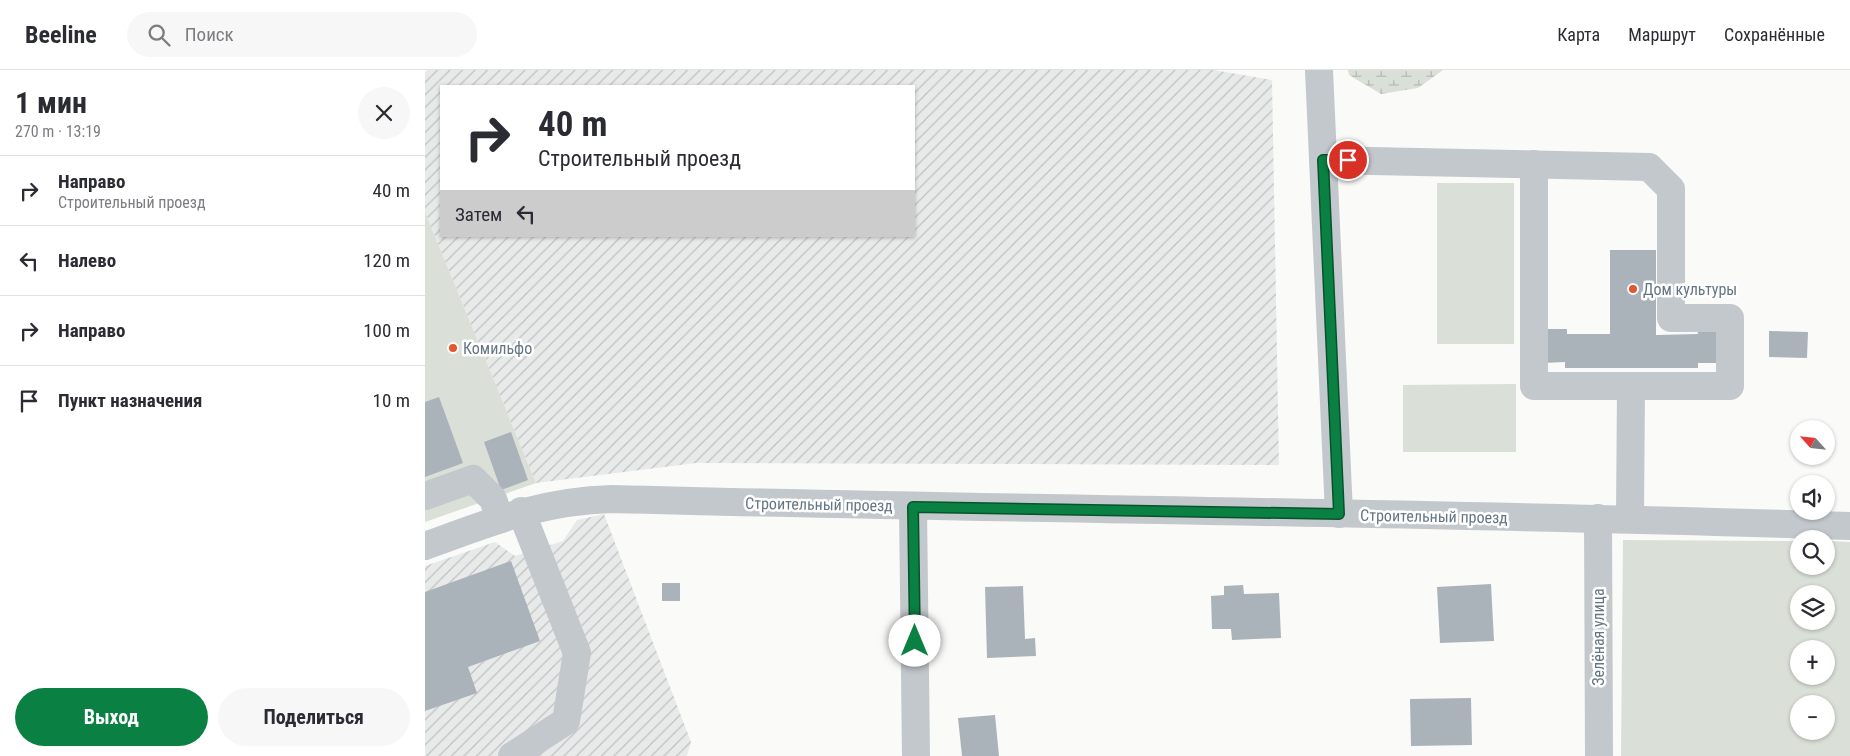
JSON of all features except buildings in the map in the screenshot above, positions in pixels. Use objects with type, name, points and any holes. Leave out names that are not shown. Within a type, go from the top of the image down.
[{"type":"street","points":[[1319,70],[1339,514]]},
{"type":"street","points":[[1323,160],[1534,164],[1649,167],[1671,189],[1671,318],[1730,318],[1730,386],[1534,386],[1534,164]]},
{"type":"street","points":[[1630,518],[1631,386]]},
{"type":"street","points":[[425,496],[473,478],[511,515],[577,653],[565,721],[512,756]]},
{"type":"street","name":"Строительный проезд","points":[[425,546],[511,515],[575,500],[612,499],[913,507],[1630,518],[1850,526]]},
{"type":"street","points":[[913,507],[916,756]]},
{"type":"street","name":"Зелёная улица","points":[[1598,518],[1599,756]]},
{"type":"shaded area","points":[[428,70],[1214,70],[1272,80],[1279,465],[696,463],[536,483],[425,212],[425,72]]},
{"type":"shaded area","points":[[604,514],[691,742],[687,756],[425,756],[425,566],[495,542],[515,556],[563,541],[577,520]]},
{"type":"green space","points":[[1348,70],[1443,70],[1418,88],[1381,94],[1349,75]]},
{"type":"green space","points":[[1437,183],[1514,183],[1514,344],[1437,344]]},
{"type":"green space","name":"Комильфо","points":[[425,212],[536,483],[425,522]]},
{"type":"green space","points":[[1516,384],[1516,452],[1403,452],[1403,385]]},
{"type":"green space","points":[[1623,540],[1790,541],[1790,575],[1835,575],[1835,541],[1850,542],[1850,756],[1621,756]]},
{"type":"place","name":"Дом культуры","points":[[1633,289]]},
{"type":"place","name":"Комильфо","points":[[453,348]]},
{"type":"route","points":[[915,641],[913,507],[1339,514],[1323,160],[1348,160]]}]
